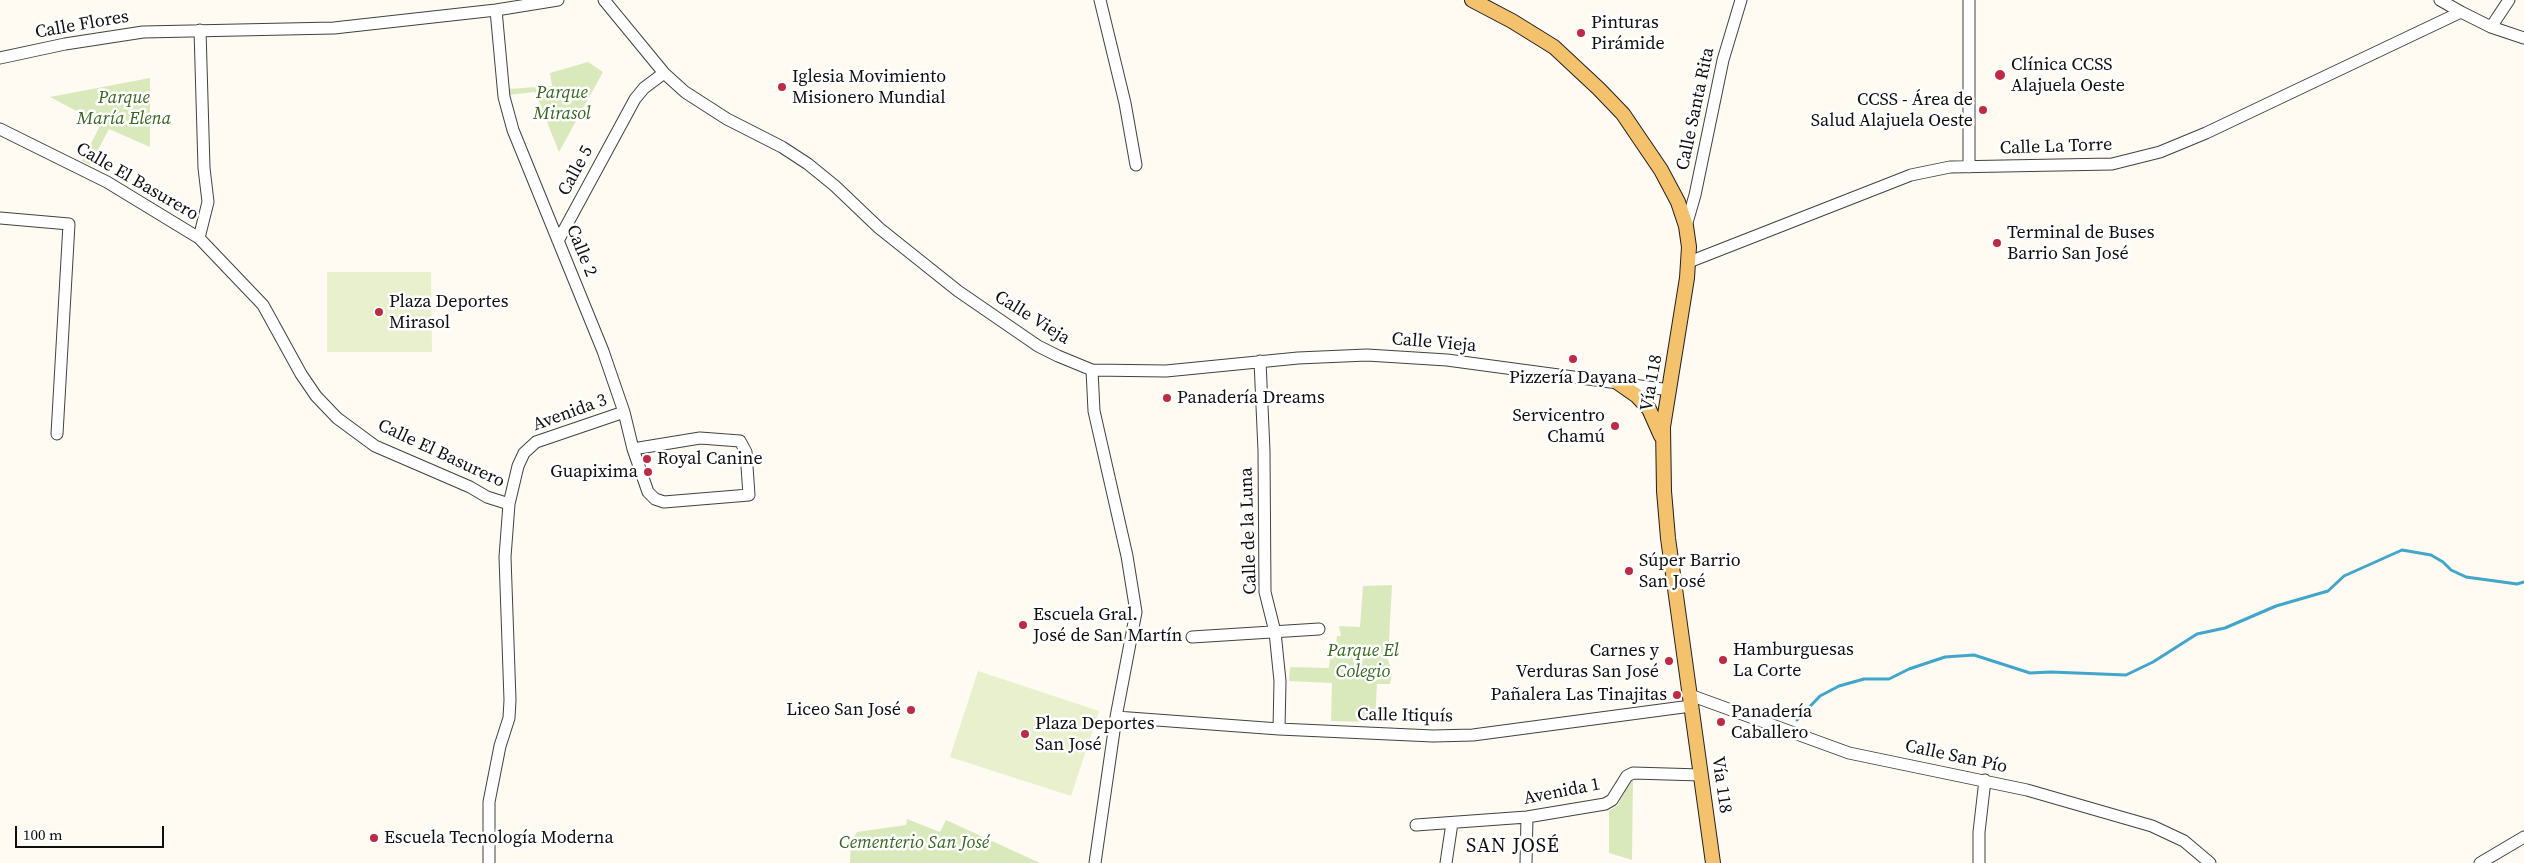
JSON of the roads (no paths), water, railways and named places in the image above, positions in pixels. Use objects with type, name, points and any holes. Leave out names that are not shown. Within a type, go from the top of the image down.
[{"type":"main road","name":"Vía 118","points":[[1472,0],[1512,21],[1554,47],[1600,89],[1623,114],[1661,170],[1678,202],[1686,226],[1689,262],[1663,443],[1668,538],[1680,611],[1690,701],[1713,863]]},
{"type":"main road","points":[[1617,382],[1637,396],[1648,409],[1657,424],[1663,443]]},
{"type":"street","name":"Calle Flores","points":[[0,58],[65,44],[143,32],[334,28],[496,10],[558,0]]},
{"type":"street","name":"Calle Vieja","points":[[604,0],[664,73],[703,105],[782,147],[808,164],[835,186],[879,228],[970,299],[1038,346],[1092,370],[1166,371],[1260,361],[1367,355],[1410,357],[1670,390]]},
{"type":"street","points":[[1100,0],[1125,103],[1136,165]]},
{"type":"street","name":"Calle Santa Rita","points":[[1686,226],[1695,195],[1723,60],[1741,0]]},
{"type":"street","points":[[1969,0],[1969,167]]},
{"type":"street","points":[[2440,0],[2492,27],[2524,38]]},
{"type":"street","points":[[2492,27],[2509,0]]},
{"type":"street","name":"Calle 2","points":[[496,10],[504,97],[513,130],[603,351],[624,412],[633,449],[648,492],[655,499],[664,502],[749,495],[746,452],[740,440],[700,438],[633,449]]},
{"type":"street","name":"Calle La Torre","points":[[1689,262],[1911,175],[1950,167],[2112,164],[2160,152],[2206,133],[2461,12]]},
{"type":"street","points":[[198,238],[208,202],[204,168],[200,30]]},
{"type":"street","name":"Calle 5","points":[[558,240],[635,99],[644,88],[664,73]]},
{"type":"street","name":"Calle El Basurero","points":[[0,129],[107,182],[198,238],[263,305],[305,380],[316,396],[337,418],[376,446],[470,487],[487,498],[509,504],[505,557],[509,718],[500,746],[489,802],[489,863]]},
{"type":"street","points":[[0,218],[69,224],[57,434]]},
{"type":"street","name":"Calle de la Luna","points":[[1260,361],[1264,451],[1265,592],[1275,632],[1280,681],[1279,729]]},
{"type":"street","points":[[1092,370],[1094,411],[1127,556],[1136,612],[1116,716],[1095,863]]},
{"type":"street","name":"Avenida 3","points":[[509,504],[518,466],[524,453],[536,442],[624,412]]},
{"type":"street","points":[[1192,637],[1319,629]]},
{"type":"street","name":"Calle Itiquís","points":[[1116,716],[1279,729],[1433,736],[1473,735],[1690,701]]},
{"type":"street","name":"Calle San Pío","points":[[1690,701],[1849,753],[1985,780],[2152,826],[2184,842],[2210,863]]},
{"type":"street","name":"Avenida 1","points":[[1416,825],[1527,817],[1605,804],[1612,800],[1627,776],[1633,773],[1701,775]]},
{"type":"street","points":[[1979,863],[1979,832],[1985,780]]},
{"type":"street","points":[[1526,863],[1527,817]]},
{"type":"street","points":[[1446,863],[1452,823]]},
{"type":"street","points":[[2486,862],[2524,837]]},
{"type":"waterway","points":[[1797,720],[1820,696],[1839,686],[1864,679],[1889,679],[1909,669],[1945,657],[1974,655],[2030,673],[2126,675],[2153,662],[2197,634],[2225,628],[2276,606],[2328,591],[2344,576],[2402,550],[2431,555],[2443,562],[2451,570],[2466,577],[2517,584],[2524,582]]},
{"type":"place","name":"Pinturas Pirámide","points":[[1581,33]]},
{"type":"place","name":"Clínica CCSS Alajuela Oeste","points":[[2000,75]]},
{"type":"place","name":"Iglesia Movimiento Misionero Mundial","points":[[782,87]]},
{"type":"place","name":"CCSS - Área de Salud Alajuela Oeste","points":[[1983,110]]},
{"type":"place","name":"Terminal de Buses Barrio San José","points":[[1997,243]]},
{"type":"place","name":"Plaza Deportes Mirasol","points":[[379,312]]},
{"type":"place","name":"Pizzería Dayana","points":[[1573,359]]},
{"type":"place","name":"Panadería Dreams","points":[[1167,398]]},
{"type":"place","name":"Servicentro Chamú","points":[[1615,426]]},
{"type":"place","name":"Royal Canine","points":[[647,459]]},
{"type":"place","name":"Guapixima","points":[[648,472]]},
{"type":"place","name":"Súper Barrio San José","points":[[1629,571]]},
{"type":"place","name":"Escuela Gral. José de San Martín","points":[[1023,625]]},
{"type":"place","name":"Hamburguesas La Corte","points":[[1723,660]]},
{"type":"place","name":"Carnes y Verduras San José","points":[[1669,661]]},
{"type":"place","name":"Pañalera Las Tinajitas","points":[[1677,695]]},
{"type":"place","name":"Liceo San José","points":[[911,710]]},
{"type":"place","name":"Panadería Caballero","points":[[1721,722]]},
{"type":"place","name":"Plaza Deportes San José","points":[[1025,734]]},
{"type":"place","name":"Escuela Tecnología Moderna","points":[[374,838]]},
{"type":"district","name":"SAN JOSÉ","points":[[1513,847]]},
{"type":"park label","name":"Parque Mirasol","points":[[562,104]]},
{"type":"park label","name":"Parque María Elena","points":[[124,108]]},
{"type":"park label","name":"Parque El Colegio","points":[[1363,661]]},
{"type":"park label","name":"Cementerio San José","points":[[914,843]]}]
